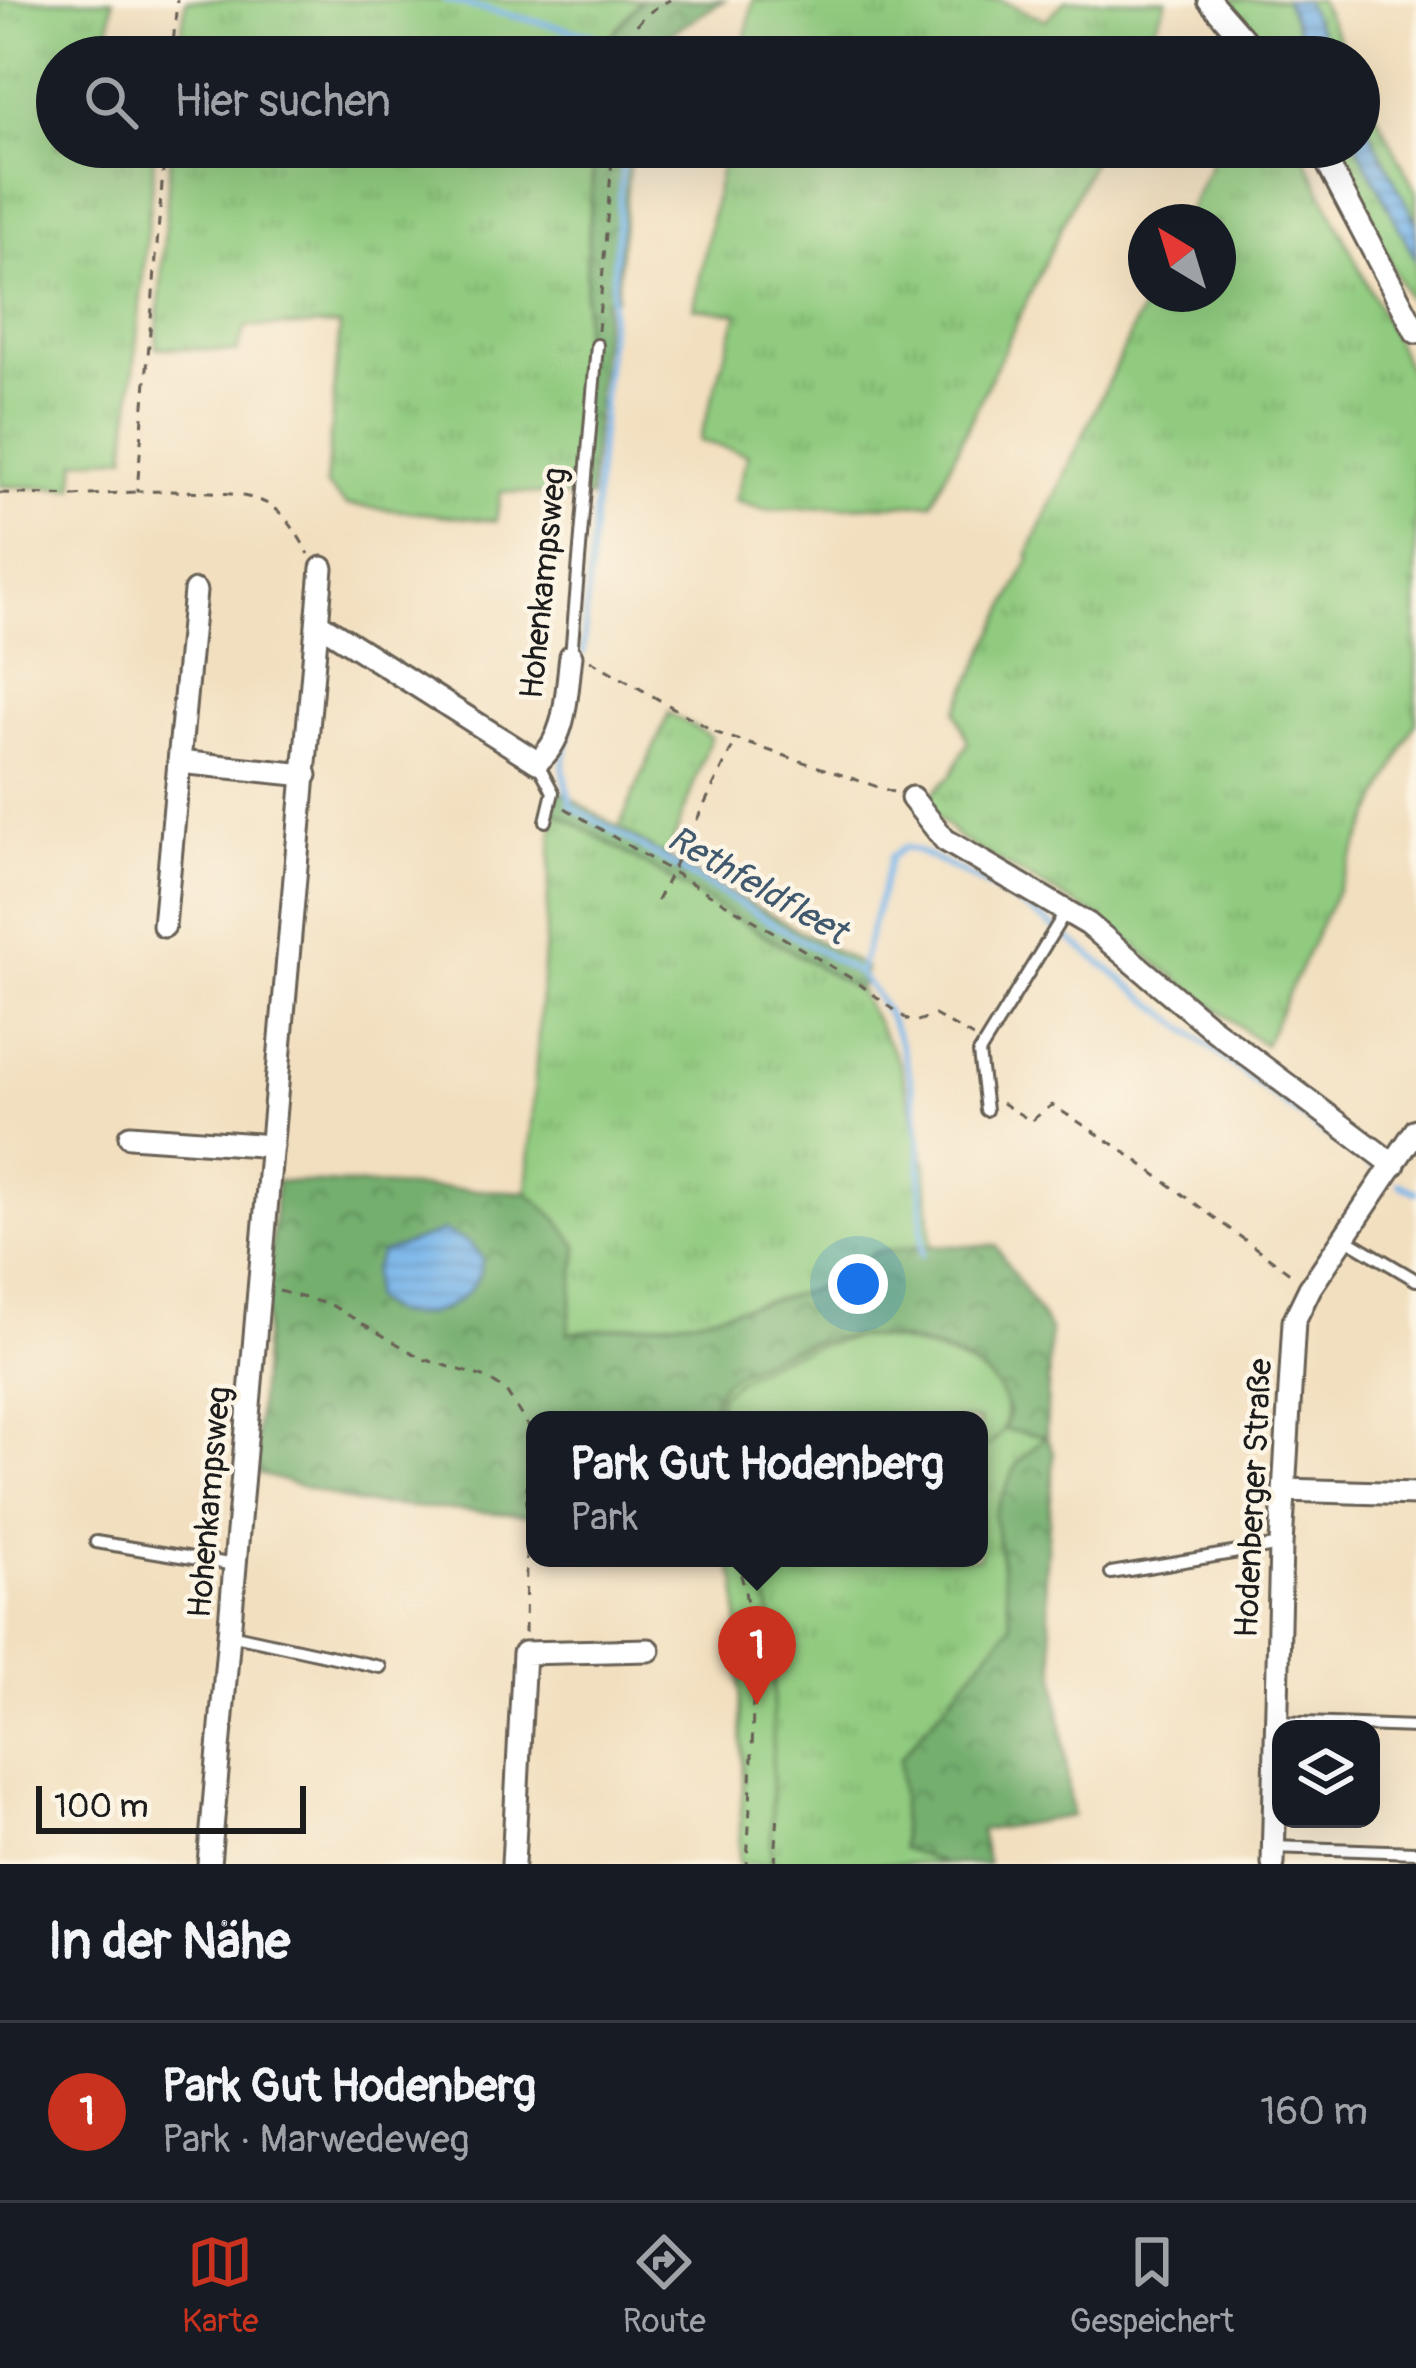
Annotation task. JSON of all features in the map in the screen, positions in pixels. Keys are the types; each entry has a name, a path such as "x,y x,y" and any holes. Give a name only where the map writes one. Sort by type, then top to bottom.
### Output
{"street":[{"path":"1209,0 1241,36"},
{"path":"1330,168 1416,332"},
{"name":"Hohenkampsweg","path":"209,1864 322,568"},
{"path":"164,926 195,591"},
{"name":"Hohenkampsweg","path":"320,625 537,762 560,732 571,656"},
{"path":"179,762 306,775"},
{"path":"912,799 945,840 1088,924 1286,1086 1394,1165"},
{"name":"Hodenberger Straße","path":"1276,1720 1294,1321 1310,1288 1416,1130"},
{"path":"130,1136 272,1146"},
{"path":"1284,1490 1416,1494"},
{"path":"513,1864 524,1653 649,1650"}],"lane":[{"name":"Hohenkampsweg","path":"571,656 597,345"},
{"path":"537,762 553,792 546,820"},
{"path":"986,1111 979,1053 1066,911"},
{"path":"1345,1238 1416,1280"},
{"path":"96,1542 236,1565"},
{"path":"1111,1573 1281,1545"},
{"path":"230,1634 380,1667"},
{"path":"1380,1726 1416,1727"},
{"path":"1273,1856 1416,1852"}],"path":[{"path":"174,36 177,0"},
{"path":"627,36 639,20 670,0"},
{"path":"137,491 163,168"},
{"path":"597,345 611,168"},
{"path":"0,493 206,493 269,504 283,515 322,568"},
{"path":"571,656 611,669 717,733 912,799"},
{"path":"657,901 736,739"},
{"path":"553,792 567,810 854,980 912,1023 935,1015 985,1045"},
{"path":"984,1092 1031,1120 1052,1105 1118,1147 1310,1288"},
{"path":"259,1290 287,1292 331,1305 423,1359 487,1378 505,1390 526,1423"},
{"path":"524,1653 526,1542"},
{"path":"739,1567 752,1658 746,1864"},
{"path":"775,1864 778,1811"}],"green space":[{"path":"0,0 113,0 109,36 36,36 36,168 153,168 126,456 77,461 74,488 0,486"},
{"path":"186,0 641,0 611,36 181,36"},
{"path":"641,0 724,0 667,36 611,36"},
{"path":"753,0 1000,0 1045,20 1066,0 1167,0 1151,36 746,36"},
{"path":"1223,0 1285,0 1301,36 1253,36"},
{"path":"1304,0 1319,0 1337,36 1322,36"},
{"path":"1380,121 1416,192 1416,223 1380,152"},
{"path":"169,168 593,168 573,497 501,491 496,521 346,505 326,485 340,325 246,327 237,352 156,347"},
{"path":"593,168 629,168 616,298 606,298 590,498 573,497"},
{"path":"721,168 1089,168 932,503 765,510 735,501 748,454 699,441 738,313 694,308"},
{"path":"1208,168 1310,168 1416,384 1416,722 1264,1045 1091,913 960,839 923,803 951,775 968,742 956,711 1030,559 1028,554 1141,312 1236,312 1236,204 1191,204"},
{"path":"1340,168 1369,168 1416,261 1416,313"},
{"path":"669,713 711,737 667,858 619,828"},
{"path":"556,789 667,858 866,968 859,991 554,811"},
{"path":"554,811 859,991 900,1064 927,1168 931,1246 876,1252 809,1291 698,1318 567,1333 578,1246 527,1192"},
{"path":"277,1181 527,1192 578,1246 568,1333 698,1318 809,1291 876,1252 996,1246 1050,1330 1046,1435 1054,1454 1045,1577 1072,1816 980,1831 988,1864 944,1864 902,1848 900,1758 1011,1625 994,1515 1017,1464 1045,1436 1004,1430 1009,1411 998,1389 984,1373 943,1351 897,1339 829,1339 784,1351 737,1373 721,1386 714,1411 526,1411 526,1515 357,1503 253,1472"},
{"path":"859,1333 906,1340 958,1356 997,1385 1006,1405 1005,1430 1046,1435 1017,1464 994,1515 1012,1625 902,1848 944,1864 771,1864 774,1627 759,1578 763,1567 988,1567 988,1411 714,1411 717,1391 727,1378 761,1358"},
{"path":"859,1337 949,1356 990,1379 1002,1396 1006,1415 1001,1433 988,1445 988,1411 718,1411 720,1395 736,1382 803,1350"},
{"path":"731,1567 764,1567 760,1577 774,1627 771,1864 738,1864 743,1783 737,1583"}],"water":[{"path":"1285,0 1304,0 1322,36 1301,36"},
{"path":"1380,152 1416,223 1416,261 1369,168 1380,168"},
{"path":"443,1231 469,1243 482,1258 480,1272 465,1295 439,1310 410,1316 393,1313 372,1299 373,1271 381,1253"}],"waterway":[{"name":"Rethfeldfleet","path":"445,0 593,35"},
{"name":"Rethfeldfleet","path":"583,653 622,168"},
{"name":"Rethfeldfleet","path":"570,727 563,766 571,806 859,974 881,1003 909,1070 916,1107 922,1255"},
{"name":"Rethfeldfleet","path":"859,974 891,857 904,847 915,850 1036,915 1294,1112 1378,1170"},
{"name":"Rethfeldfleet","path":"1399,1184 1416,1192"}],"place":[{"name":"Park Gut Hodenberg","path":"757,1705"}]}
